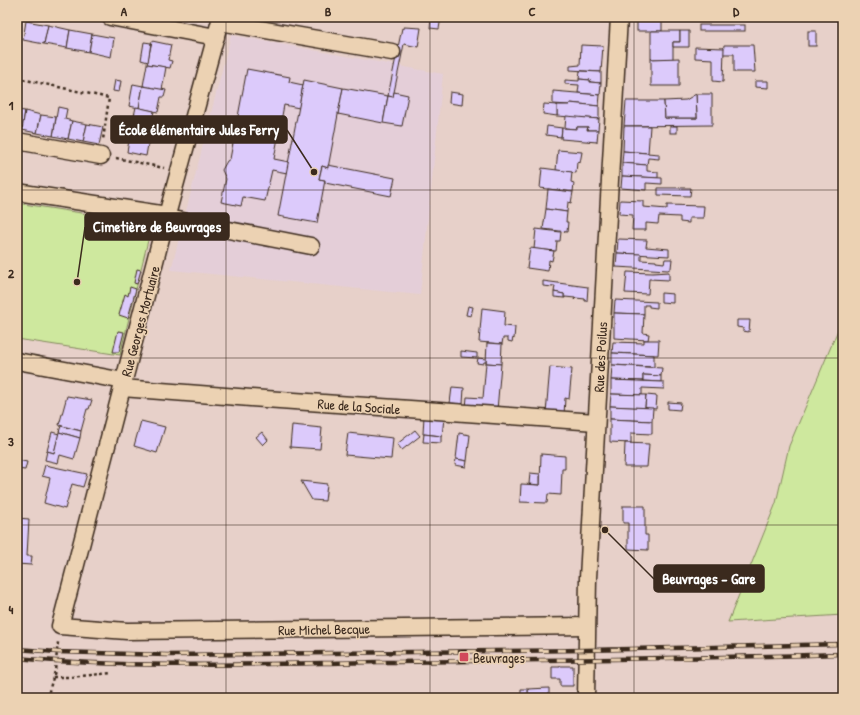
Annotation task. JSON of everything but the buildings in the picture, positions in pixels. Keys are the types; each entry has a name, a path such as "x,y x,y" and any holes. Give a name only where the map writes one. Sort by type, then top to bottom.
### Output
{"street":[{"path":"110,17 219,25 392,52"},
{"name":"Rue des Poilus","path":"586,698 588,578 619,17"},
{"name":"Rue Georges Mortuaire","path":"60,626 219,25"},
{"path":"17,141 101,156"},
{"path":"17,192 167,217 311,246"},
{"name":"Rue de la Sociale","path":"17,361 123,384 251,398 596,422"},
{"name":"Rue Michel Becque","path":"60,626 127,631 587,626"}],"path":[{"path":"17,78 110,98 101,156 180,171"},
{"path":"47,698 55,671 60,626"},
{"path":"53,677 112,673"}],"shaded area":[{"path":"231,35 443,74 420,295 171,270"}],"green space":[{"path":"17,203 152,224 120,355 17,339"},
{"path":"843,318 843,615 728,622 776,503 789,446"}],"railway":[{"path":"17,649 57,652 167,655 587,650 843,644"},
{"path":"17,658 107,664 243,665 843,654"}],"place":[{"name":"École élémentaire Jules Ferry","path":"314,172"},
{"name":"Cimetière de Beuvrages","path":"77,282"},
{"name":"Beuvrages – Gare","path":"605,530"},
{"name":"Beuvrages","path":"464,657"}]}
